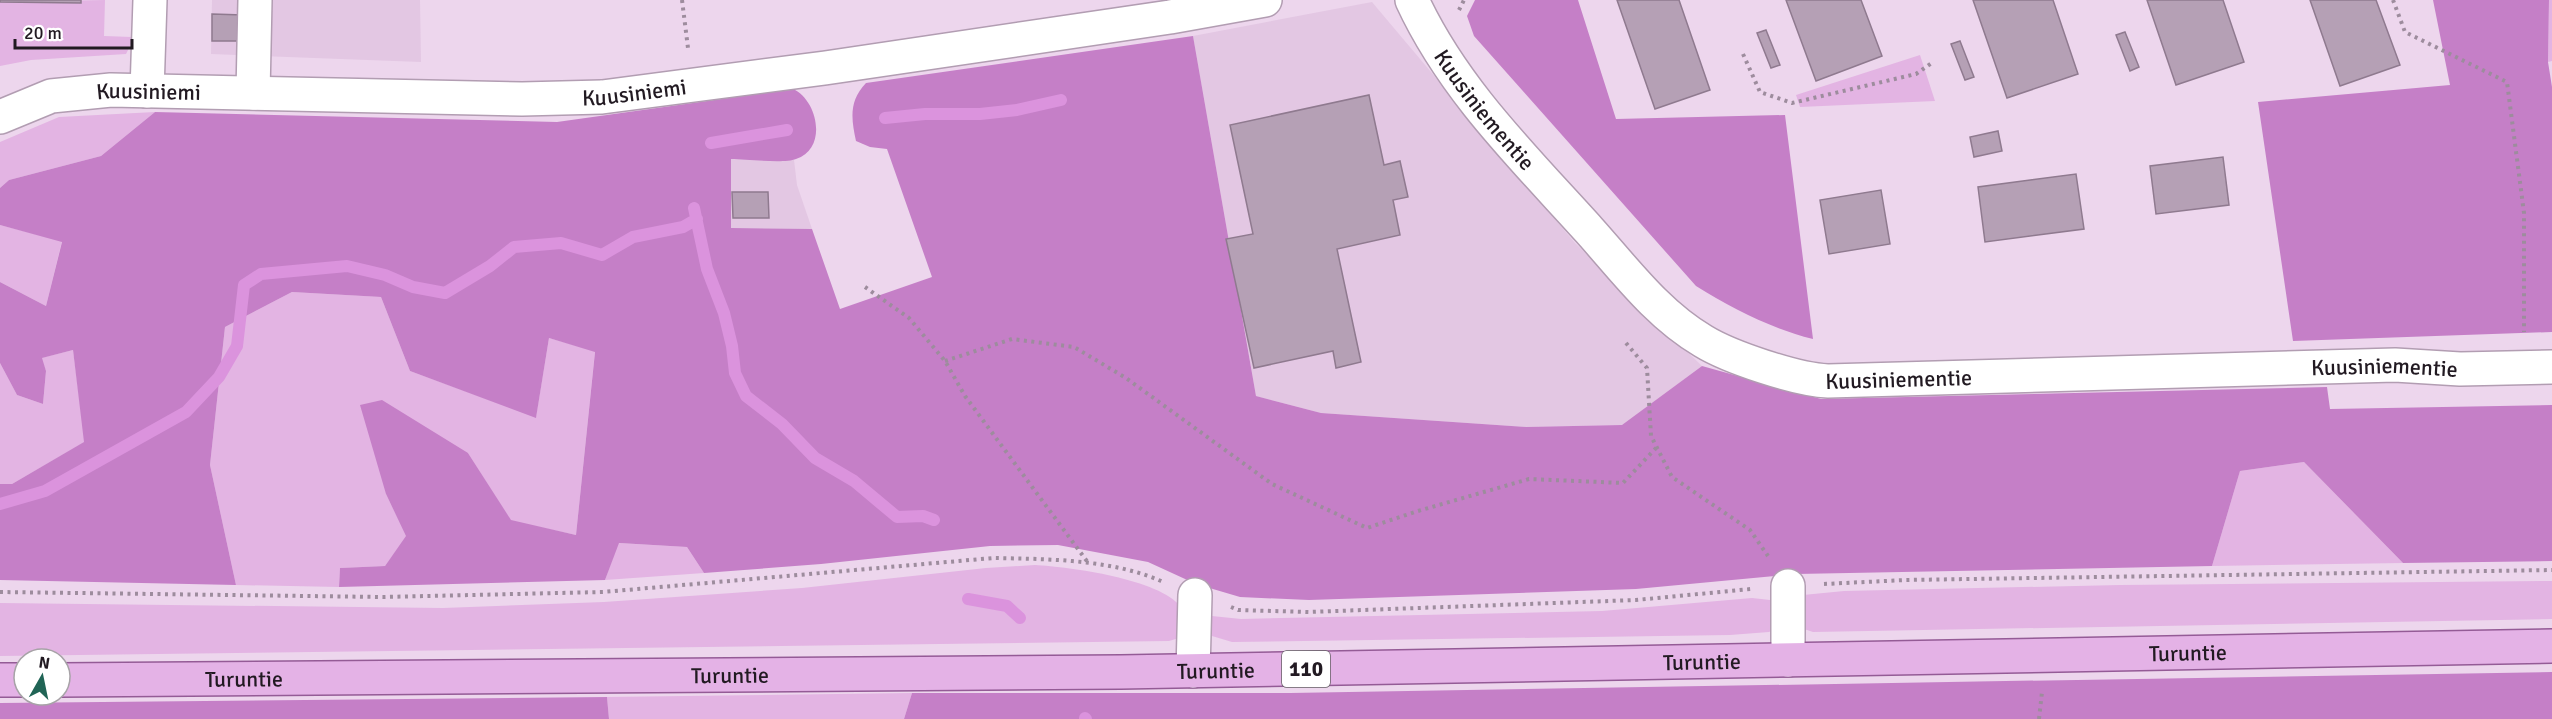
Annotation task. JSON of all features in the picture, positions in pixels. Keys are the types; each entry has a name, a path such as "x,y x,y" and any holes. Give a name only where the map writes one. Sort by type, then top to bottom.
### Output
{"main road":[{"name":"Turuntie","path":"72,680 1193,671 2552,646"}],"street":[{"path":"147,91 150,0"},
{"path":"253,93 255,0"},
{"name":"Kuusiniemi","path":"0,117 51,96 111,90 522,99 602,97 836,66 1170,17 1265,0"},
{"name":"Kuusiniementie","path":"1412,0 1424,27 1451,69 1486,116 1655,304 1703,341 1767,368 1828,381 2395,365 2460,369 2552,367"},
{"path":"1788,586 1788,660"},
{"path":"1193,671 1195,596"}],"path":[{"path":"682,0 689,58"},
{"path":"1457,20 1464,0"},
{"path":"2393,0 2405,32 2506,82 2524,213 2524,342"},
{"path":"1743,54 1760,92 1792,102 1916,74 1933,62"},
{"path":"865,287 909,318 945,361 965,396 1089,564"},
{"path":"945,361 1012,339 1074,346 1126,378 1272,484 1366,528 1529,479 1623,483 1657,447"},
{"path":"1626,343 1647,368 1652,436 1672,477 1750,530 1788,586"},
{"path":"0,592 383,597 603,592 993,558 1055,560 1144,573 1195,596 1238,610 1309,612 1636,600 1788,586 1905,580 2552,570"}],"shaded area":[{"path":"105,0 104,36 132,37 126,54 31,60 0,66 0,2"},
{"path":"212,0 420,0 421,62 211,54"},
{"path":"1475,0 1578,0 1616,119 1785,115 1813,339 1752,317 1696,286 1474,36 1467,16"},
{"path":"2433,0 2549,0 2548,62 2552,87 2552,332 2293,341 2258,102 2450,85"},
{"path":"2549,0 2552,0 2552,61 2548,62"},
{"path":"1372,2 1575,243 1702,366 1623,425 1526,427 1321,413 1256,396 1193,36"},
{"path":"1193,36 1256,396 1321,413 1526,427 1622,425 1702,366 1821,399 2327,387 2330,409 2552,405 2552,561 2403,563 2304,462 2240,471 2212,566 1796,574 1636,589 1309,600 1240,597 1196,584 1148,562 1058,545 990,546 821,564 704,573 687,547 619,543 605,580 339,587 340,568 385,566 406,536 386,494 360,405 382,400 468,453 511,520 576,535 595,352 549,338 536,418 410,371 381,297 292,292 225,327 210,465 236,585 0,580 0,484 12,484 84,442 73,350 42,358 46,371 43,404 17,395 0,363 0,282 46,306 62,242 0,225 0,188 9,180 101,156 155,112 557,122 793,89 809,103 813,113 816,135 813,145 806,154 796,159 774,161 731,159 731,228 812,229 840,309 932,277 887,149 870,147 856,141 853,125 854,103 866,83"},
{"path":"1920,55 1935,101 1800,107 1796,95"},
{"path":"155,112 101,156 9,180 0,188 0,142 59,117"},
{"path":"730,159 794,160 797,185 812,229 731,229"},
{"path":"0,225 62,241 46,306 0,282"},
{"path":"292,292 381,297 410,371 536,417 549,338 595,351 576,535 511,521 468,453 386,494 407,536 385,566 340,568 339,587 236,585 210,465 225,327"},
{"path":"73,350 85,442 12,484 0,484 0,363 17,395 43,404 46,371 41,358"},
{"path":"2304,462 2403,563 2212,566 2240,471"},
{"path":"618,543 687,547 704,573 605,580"},
{"path":"1035,565 1070,568 1135,582 1170,597 1181,607 1179,638 1169,641 72,655 72,647 12,647 12,656 0,656 0,603 443,608 604,602 802,588 986,568"},
{"path":"2552,581 2552,619 1813,632 1804,629 1803,595 1844,591 2120,585"},
{"path":"1752,598 1770,600 1777,606 1775,629 1769,632 1730,635 1232,642 1212,636 1212,616 1241,619 1602,611"},
{"path":"2552,672 2552,719 904,719 912,693 1290,693"},
{"path":"912,693 904,719 609,719 607,697"},
{"path":"607,697 609,719 0,719 0,703 12,703 12,707 72,707 72,702"}],"building":[{"path":"0,0 81,0 81,3 0,2"},
{"path":"1617,0 1679,0 1710,90 1655,109"},
{"path":"1786,0 1861,0 1882,56 1816,81"},
{"path":"1973,0 2053,0 2078,74 2007,98"},
{"path":"2147,0 2223,0 2244,62 2176,85"},
{"path":"2310,0 2376,0 2400,65 2340,86"},
{"path":"212,14 243,15 242,41 212,41"},
{"path":"1766,30 1780,65 1771,68 1757,33"},
{"path":"2125,32 2139,67 2130,71 2116,35"},
{"path":"1960,41 1974,77 1965,80 1951,44"},
{"path":"1369,95 1384,165 1400,161 1408,197 1393,200 1400,235 1337,249 1361,362 1336,368 1333,351 1254,368 1226,239 1253,234 1230,125"},
{"path":"1998,131 2002,151 1974,157 1970,137"},
{"path":"2223,157 2229,205 2156,214 2150,166"},
{"path":"2076,174 2084,229 1985,242 1978,187"},
{"path":"1881,190 1890,244 1829,254 1820,200"},
{"path":"732,192 768,192 769,218 733,218"}],"waterway":[{"path":"885,118 925,114 980,114 1017,110 1061,100"},
{"path":"711,143 787,130"},
{"path":"694,208 707,269 724,313 732,346 735,373 746,396 782,424 815,458 854,481 897,517 923,516 934,520"},
{"path":"0,504 45,491 186,412 219,377 237,346 244,285 261,274 347,266 385,275 413,287 445,293 490,266 514,247 561,243 602,255 633,237 683,227 697,219"},
{"path":"968,599 1007,606 1020,618"}]}
